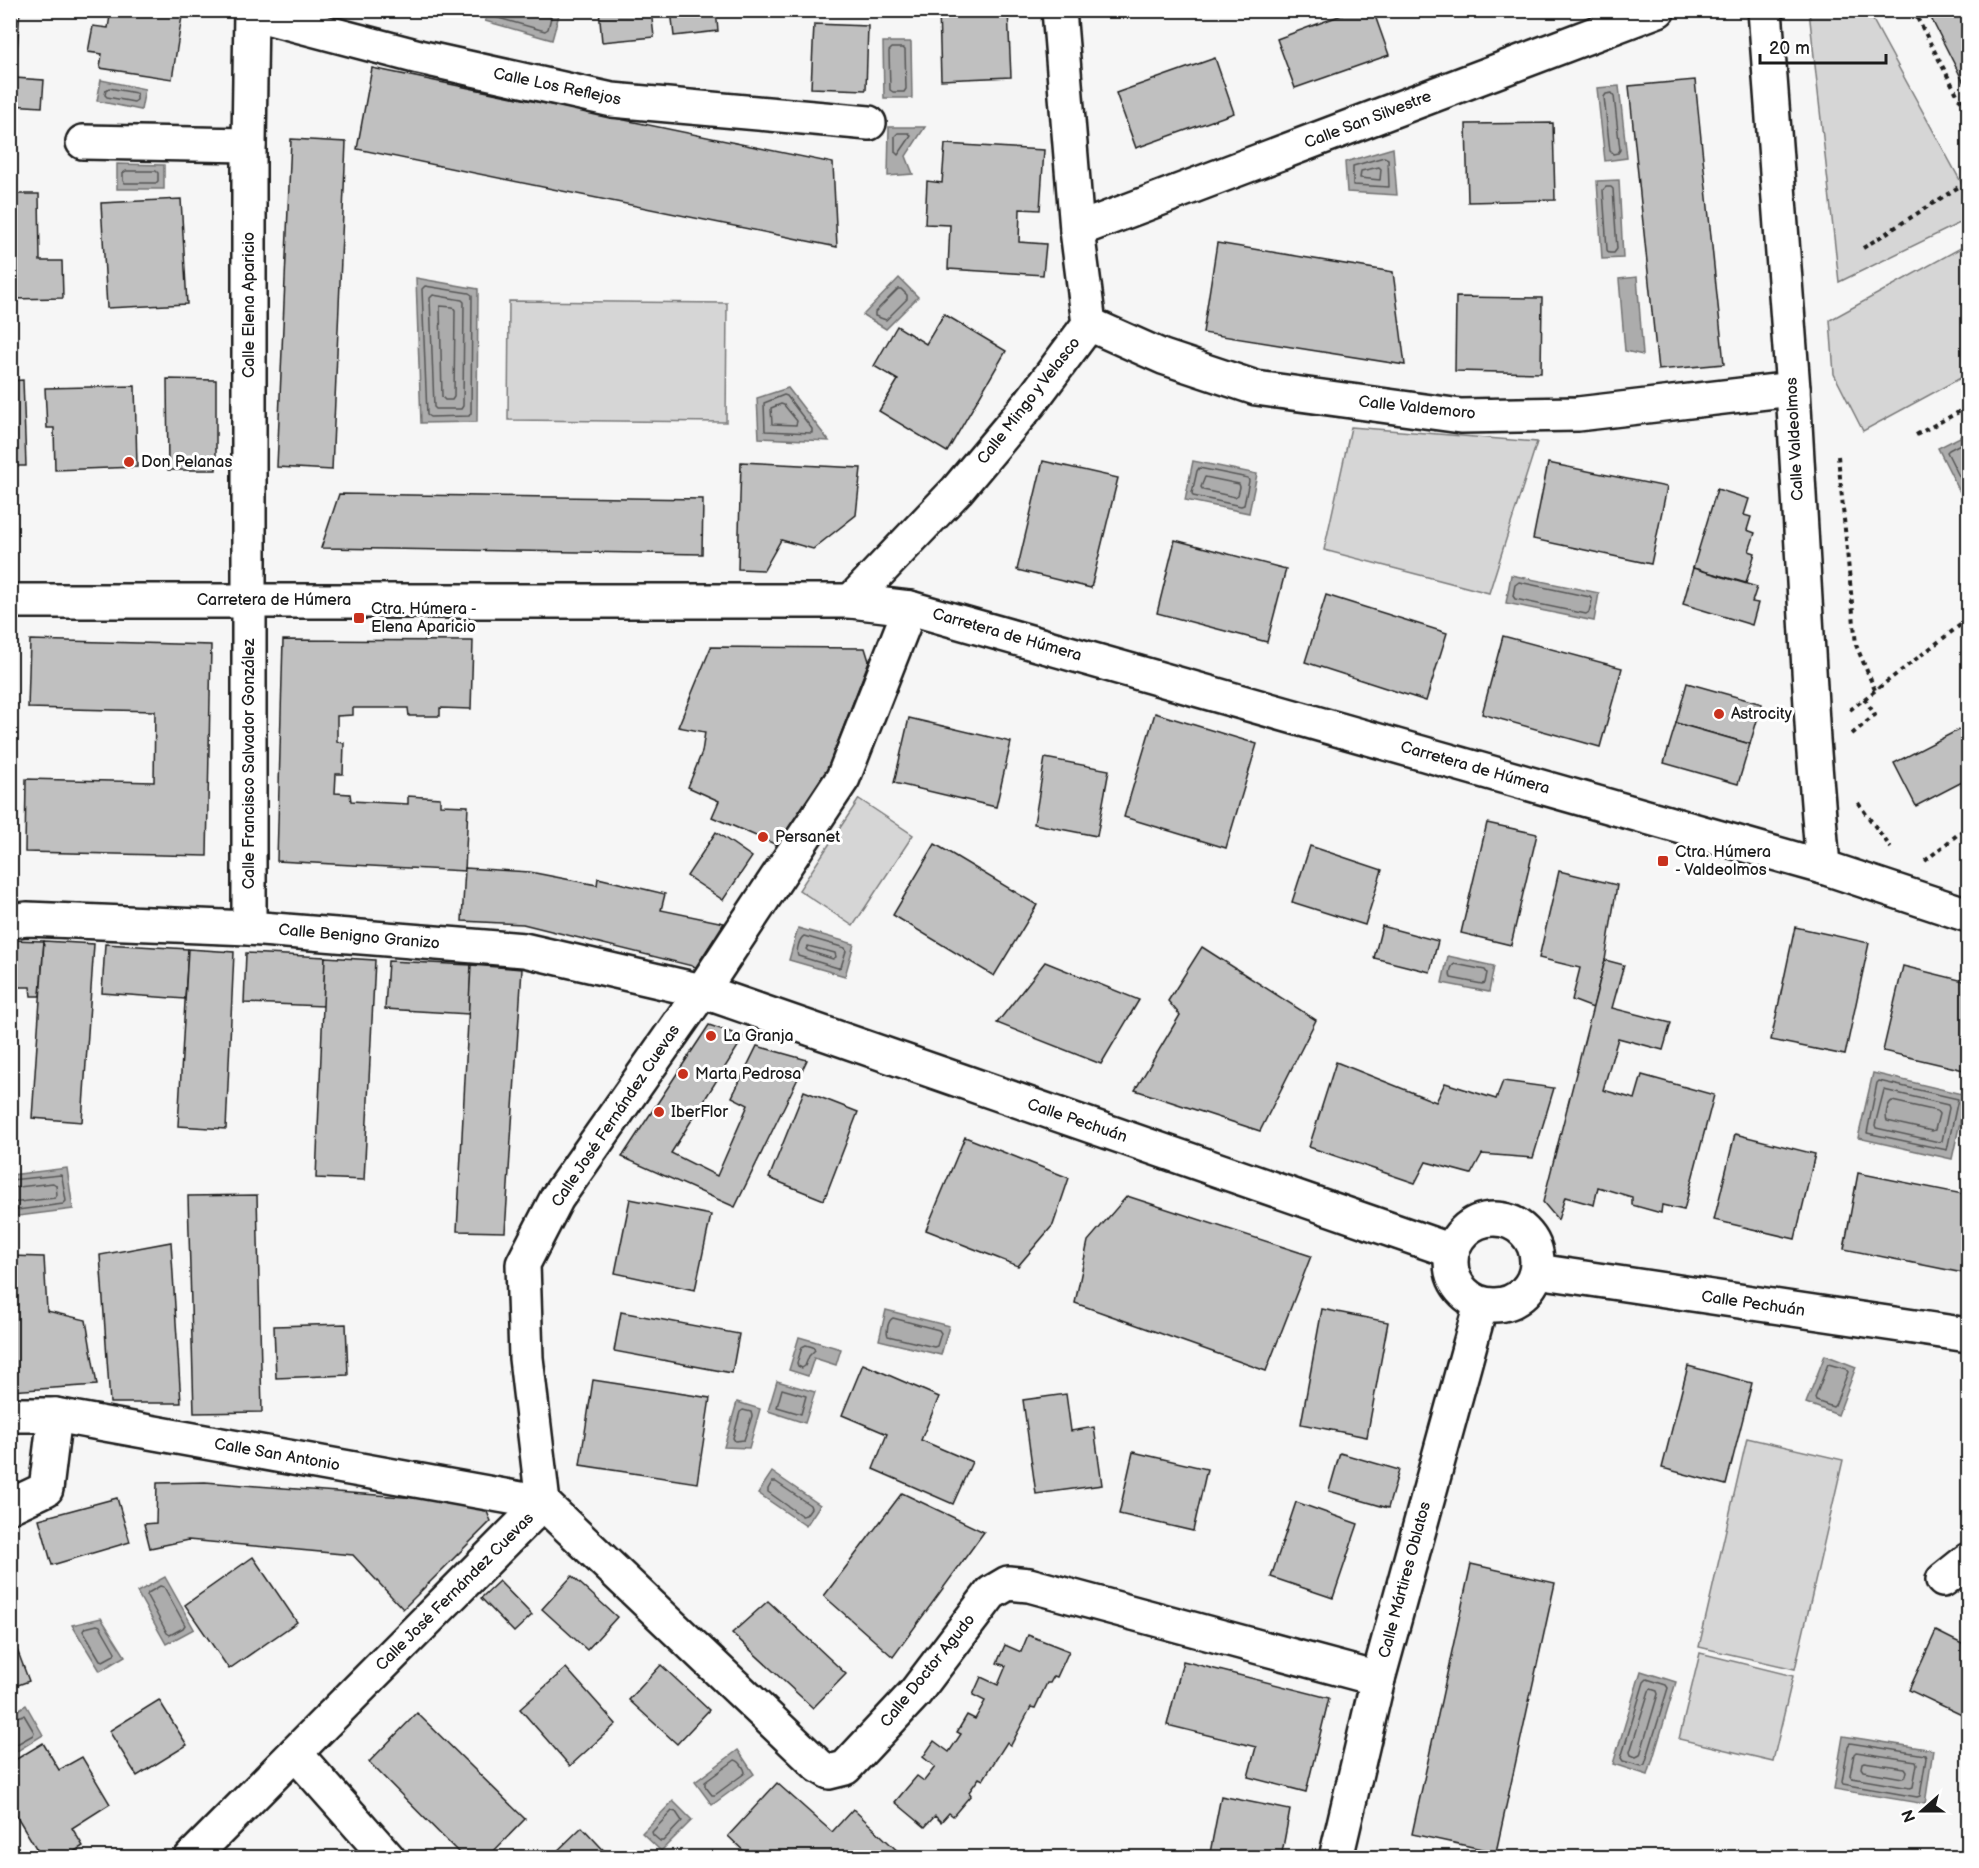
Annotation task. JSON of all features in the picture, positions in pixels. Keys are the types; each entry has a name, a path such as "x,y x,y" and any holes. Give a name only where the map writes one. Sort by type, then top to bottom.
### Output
{"street":[{"name":"Calle Mingo y Velasco","path":"851,601 957,490 1030,403 1089,324 1077,230 1059,10"},
{"name":"Calle San Silvestre","path":"1077,230 1658,10"},
{"name":"Calle Valdeolmos","path":"1765,10 1823,867"},
{"name":"Calle Los Reflejos","path":"251,12 419,57 612,100 869,123"},
{"name":"Calle Elena Aparicio","path":"249,600 251,12"},
{"path":"83,142 249,145"},
{"name":"Calle Valdemoro","path":"1089,324 1162,357 1256,388 1461,416 1578,414 1792,389"},
{"name":"Calle Francisco Salvador González","path":"249,600 249,928"},
{"name":"Carretera de Húmera","path":"10,601 851,601 910,608 1823,867 1968,915"},
{"name":"Calle José Fernández Cuevas","path":"191,1857 543,1503 526,1358 523,1264 557,1198 702,991 843,778 910,608"},
{"name":"Calle Benigno Granizo","path":"10,921 27,919 249,928 524,950 702,991"},
{"name":"Calle Pechuán","path":"702,991 1452,1251"},
{"path":"1495,1219 1513,1223 1528,1235 1536,1253 1537,1272 1531,1285 1521,1296 1509,1303 1495,1306 1481,1304 1467,1296 1456,1283 1451,1268 1452,1251 1461,1234 1476,1223 1495,1219"},
{"name":"Calle Pechuán","path":"1537,1272 1968,1335"},
{"name":"Calle Mártires Oblatos","path":"1336,1857 1378,1679 1481,1304"},
{"name":"Calle San Antonio","path":"10,1414 55,1415 543,1503"},
{"path":"10,1506 46,1490 55,1415"},
{"name":"Calle Doctor Agudo","path":"543,1503 819,1766 829,1772 845,1768 915,1693 991,1593 1008,1583 1029,1585 1378,1679"},
{"path":"1943,1580 1968,1560"},
{"path":"295,1753 388,1857"}],"path":[{"path":"1913,10 1968,115"},
{"path":"1863,248 1968,181"},
{"path":"1916,435 1968,407"},
{"path":"1838,445 1856,645 1875,690"},
{"path":"1850,710 1968,619"},
{"path":"1813,740 1825,755 1875,715 1864,698"},
{"path":"1857,801 1909,873 1925,902"},
{"path":"1937,851 1968,826"}],"shaded area":[{"path":"1809,11 1868,11 1968,195 1968,219 1839,282"},
{"path":"1968,244 1968,374 1863,431 1834,374 1830,320"},
{"path":"509,301 727,303 726,422 508,420"},
{"path":"1351,427 1537,442 1489,593 1324,550"},
{"path":"859,799 913,835 853,926 799,890"},
{"path":"1747,1438 1843,1460 1795,1669 1699,1647"},
{"path":"1700,1653 1793,1676 1773,1761 1679,1739"}],"water":[{"path":"488,10 560,11 552,40 485,21"},
{"path":"883,42 911,42 912,98 884,98"},
{"path":"101,80 145,89 141,110 97,101"},
{"path":"1619,86 1627,158 1605,161 1597,88"},
{"path":"889,127 925,127 906,156 913,174 888,176"},
{"path":"1393,148 1397,195 1347,192 1345,162"},
{"path":"117,164 164,165 164,189 117,189"},
{"path":"1619,180 1623,258 1602,259 1597,181"},
{"path":"1637,277 1643,355 1625,351 1619,279"},
{"path":"416,278 478,289 477,422 421,423"},
{"path":"899,278 918,297 886,329 863,315"},
{"path":"788,388 829,441 759,438 757,398"},
{"path":"1968,433 1968,508 1938,448"},
{"path":"1193,461 1257,474 1249,513 1185,500"},
{"path":"1511,575 1599,593 1594,621 1506,603"},
{"path":"798,928 854,944 845,976 789,960"},
{"path":"1448,956 1494,966 1489,992 1442,983"},
{"path":"1873,1073 1966,1095 1952,1159 1858,1138"},
{"path":"67,1168 73,1209 11,1217 11,1175"},
{"path":"886,1310 949,1326 941,1355 879,1340"},
{"path":"799,1337 841,1349 836,1365 814,1358 808,1376 789,1370"},
{"path":"1825,1355 1856,1367 1838,1415 1806,1403"},
{"path":"777,1381 815,1392 805,1423 768,1411"},
{"path":"737,1402 760,1409 749,1448 724,1447"},
{"path":"772,1472 820,1505 806,1526 758,1493"},
{"path":"165,1577 194,1629 166,1644 137,1592"},
{"path":"101,1618 125,1656 100,1671 72,1625"},
{"path":"1641,1671 1676,1682 1648,1775 1613,1764"},
{"path":"26,1705 43,1735 11,1755 11,1714"},
{"path":"1843,1736 1933,1750 1925,1804 1834,1789"},
{"path":"738,1750 754,1774 712,1805 695,1782"},
{"path":"673,1801 692,1820 661,1851 642,1833"}],"building":[{"path":"10,10 20,10 15,78 44,80 42,107 10,105"},
{"path":"111,10 183,10 172,79 100,68 102,54 88,52 93,26 108,28"},
{"path":"599,10 651,10 654,37 602,42"},
{"path":"671,10 716,10 718,31 674,36"},
{"path":"939,10 1008,10 1011,77 941,80"},
{"path":"1355,10 1373,10 1389,55 1295,88 1277,39"},
{"path":"1927,10 1968,10 1968,91"},
{"path":"814,24 868,26 866,90 811,88"},
{"path":"1215,58 1234,113 1136,148 1116,93"},
{"path":"372,68 833,163 837,247 357,149"},
{"path":"1695,80 1724,364 1658,370 1629,86"},
{"path":"1553,123 1555,200 1468,202 1466,124"},
{"path":"291,139 346,142 332,470 277,467"},
{"path":"945,144 1044,150 1040,210 1020,209 1019,242 1046,244 1043,275 948,269 950,225 925,224 927,181 942,183"},
{"path":"10,194 39,194 40,261 62,261 63,298 10,299"},
{"path":"181,199 187,304 107,308 101,203"},
{"path":"1217,243 1393,272 1405,365 1203,333"},
{"path":"1456,297 1542,298 1541,373 1455,371"},
{"path":"944,314 1006,351 947,452 879,411 898,380 874,366 897,326 926,344"},
{"path":"167,379 216,380 216,470 168,470"},
{"path":"23,380 26,466 10,466 10,381"},
{"path":"135,386 137,467 55,470 54,428 47,428 45,388"},
{"path":"1043,461 1118,478 1091,588 1017,570"},
{"path":"741,462 861,468 856,515 813,549 781,540 764,570 738,569"},
{"path":"1548,463 1667,487 1651,564 1533,539"},
{"path":"1717,489 1749,499 1744,515 1751,517 1747,530 1755,533 1749,551 1755,553 1746,583 1693,568"},
{"path":"339,494 703,499 702,554 321,548"},
{"path":"1175,540 1286,569 1267,642 1157,613"},
{"path":"1693,568 1757,587 1752,602 1758,603 1752,625 1683,604"},
{"path":"1326,595 1447,633 1426,701 1305,662"},
{"path":"1503,636 1622,668 1600,747 1482,714"},
{"path":"30,640 211,645 207,856 25,852 26,779 154,782 155,711 28,708"},
{"path":"283,640 473,641 471,709 440,708 440,716 409,716 408,708 353,708 353,715 337,716 337,742 344,743 343,774 336,774 335,793 350,794 351,801 408,804 408,796 440,798 440,805 468,806 465,871 277,861"},
{"path":"711,647 865,648 869,661 827,770 777,845 712,817 719,801 688,787 702,752 705,732 678,727"},
{"name":"Astrocity","path":"1687,683 1762,704 1750,744 1676,723"},
{"path":"1155,713 1257,744 1226,848 1124,817"},
{"path":"909,718 1011,742 996,807 894,783"},
{"path":"1676,723 1750,744 1738,784 1664,763"},
{"path":"1968,725 1968,779 1916,806 1894,763"},
{"path":"1045,758 1109,770 1097,836 1034,824"},
{"path":"1487,823 1537,834 1511,945 1461,933"},
{"path":"716,832 752,857 723,900 687,876"},
{"path":"935,844 1037,905 994,976 893,915"},
{"path":"1310,846 1382,870 1365,925 1292,902"},
{"path":"465,868 530,872 597,885 598,878 665,894 661,910 724,923 696,967 523,924 462,921"},
{"path":"1559,871 1617,885 1605,960 1593,1008 1572,1000 1580,968 1539,958"},
{"path":"1382,926 1438,941 1430,972 1374,958"},
{"path":"1795,927 1869,943 1845,1055 1771,1040"},
{"path":"10,940 44,941 40,996 31,996 30,987 12,987"},
{"path":"44,941 94,944 82,1122 32,1118"},
{"path":"105,944 188,949 185,999 102,993"},
{"path":"10,945 12,987 10,994"},
{"path":"1202,947 1316,1020 1260,1131 1135,1090 1180,1015 1168,1001"},
{"path":"188,949 234,952 226,1129 178,1126"},
{"path":"246,953 325,957 324,1006 244,1003"},
{"path":"325,957 375,960 364,1180 316,1178"},
{"path":"1605,960 1624,965 1612,1008 1671,1023 1663,1050 1618,1038 1603,1090 1635,1099 1642,1075 1714,1095 1684,1210 1662,1205 1661,1213 1632,1205 1632,1197 1598,1187 1594,1205 1565,1197 1558,1220 1543,1202"},
{"path":"388,961 471,965 469,1014 385,1009"},
{"path":"1045,962 1139,1000 1101,1064 997,1023"},
{"path":"471,965 522,969 505,1232 457,1231"},
{"path":"1903,966 1968,982 1968,1071 1883,1051"},
{"path":"709,1025 744,1037 671,1153 717,1176 748,1105 732,1097 757,1046 807,1060 735,1207 622,1157"},
{"path":"1336,1062 1436,1102 1445,1083 1496,1099 1503,1081 1554,1088 1533,1158 1482,1154 1471,1174 1426,1162 1415,1183 1309,1147"},
{"path":"804,1091 858,1112 824,1200 769,1178"},
{"path":"1735,1134 1815,1154 1795,1239 1714,1220"},
{"path":"965,1137 1069,1178 1053,1225 1018,1266 926,1230"},
{"path":"1858,1173 1968,1195 1968,1274 1844,1249"},
{"path":"257,1195 262,1412 194,1413 188,1196"},
{"path":"1127,1196 1311,1256 1266,1371 1075,1303 1088,1241"},
{"path":"630,1199 711,1215 695,1290 615,1273"},
{"path":"171,1242 181,1403 110,1403 100,1255"},
{"path":"10,1256 44,1257 47,1311 86,1320 97,1385 10,1391"},
{"path":"1322,1309 1388,1322 1367,1437 1301,1424"},
{"path":"621,1312 739,1334 732,1373 614,1351"},
{"path":"346,1324 348,1375 276,1378 274,1326"},
{"path":"863,1364 939,1397 921,1440 972,1462 953,1504 873,1469 887,1434 842,1415"},
{"path":"1688,1366 1752,1383 1726,1485 1662,1468"},
{"path":"593,1380 710,1398 697,1483 580,1465"},
{"path":"1066,1394 1071,1431 1094,1427 1102,1485 1036,1494 1023,1400"},
{"path":"1133,1452 1207,1469 1193,1531 1119,1514"},
{"path":"1340,1453 1399,1470 1388,1508 1329,1491"},
{"path":"205,1482 483,1503 491,1521 403,1609 353,1555 188,1540 150,1548 144,1524 156,1523 157,1483"},
{"path":"902,1493 984,1532 893,1657 824,1596"},
{"path":"117,1498 130,1542 52,1565 39,1519"},
{"path":"1296,1502 1358,1524 1333,1598 1271,1577"},
{"path":"253,1557 297,1622 229,1669 185,1605"},
{"path":"1471,1564 1555,1583 1496,1852 1412,1834"},
{"path":"572,1576 617,1617 587,1650 542,1609"},
{"path":"499,1581 532,1615 514,1632 481,1598"},
{"path":"768,1601 846,1674 813,1708 732,1633"},
{"path":"10,1631 29,1681 10,1688"},
{"path":"1936,1631 1968,1647 1968,1718 1909,1690"},
{"path":"1028,1635 1069,1651 1057,1677 1054,1676 1050,1683 1047,1683 1035,1708 1031,1707 1011,1745 1007,1742 983,1780 979,1778 969,1792 971,1795 953,1816 949,1813 941,1822 935,1816 925,1827 895,1802 917,1776 924,1781 935,1767 923,1757 934,1741 949,1752 961,1734 957,1732 967,1715 975,1719 985,1701 973,1695 981,1677 998,1685 1006,1666 997,1663 1005,1645 1021,1652"},
{"path":"1183,1661 1329,1698 1306,1792 1248,1777 1256,1747 1167,1725"},
{"path":"661,1665 709,1710 677,1744 629,1700"},
{"path":"566,1668 616,1724 570,1766 520,1709"},
{"path":"159,1700 187,1745 137,1776 109,1731"},
{"path":"417,1713 525,1819 487,1858 464,1858 369,1762"},
{"path":"43,1743 59,1770 82,1757 110,1804 72,1828 83,1846 64,1858 42,1858 10,1805 10,1763"},
{"path":"777,1783 832,1832 853,1809 905,1858 751,1858 728,1836"},
{"path":"1221,1796 1290,1810 1281,1858 1209,1858"},
{"path":"582,1827 611,1858 550,1858"}],"place":[{"name":"Don Pelanas","path":"129,462"},
{"name":"Ctra. Húmera - Elena Aparicio","path":"359,618"},
{"name":"Astrocity","path":"1719,714"},
{"name":"Persanet","path":"763,837"},
{"name":"Ctra. Húmera - Valdeolmos","path":"1663,861"},
{"name":"La Granja","path":"711,1036"},
{"name":"Marta Pedrosa","path":"683,1074"},
{"name":"IberFlor","path":"659,1112"}]}
